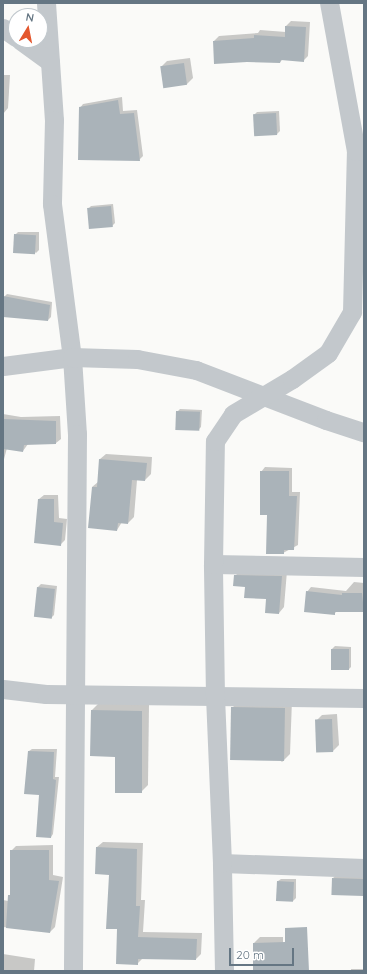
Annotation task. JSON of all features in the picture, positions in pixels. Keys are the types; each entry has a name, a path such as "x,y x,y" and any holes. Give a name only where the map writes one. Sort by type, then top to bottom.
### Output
{"street":[{"path":"46,3 54,120 52,204 72,357 77,434 73,971"},
{"path":"224,971 222,863 215,696 213,564 215,441 232,414 292,379 328,353 352,312 360,151 329,3"},
{"path":"31,48 50,62"},
{"path":"3,366 72,357 137,359 196,370 326,420 364,432"},
{"path":"213,564 364,566"},
{"path":"3,689 75,694 364,698"},
{"path":"222,863 364,868"}],"building":[{"path":"285,26 306,27 304,62 281,60 280,63 247,62 214,64 213,41 254,38 254,35 285,37"},
{"path":"184,63 187,85 163,88 160,66"},
{"path":"118,100 120,114 134,113 140,161 78,160 79,107"},
{"path":"276,113 277,135 254,136 253,114"},
{"path":"111,206 113,227 89,229 87,208"},
{"path":"14,234 36,235 35,254 13,253"},
{"path":"3,296 50,305 48,321 3,317"},
{"path":"176,411 200,412 199,431 175,430"},
{"path":"3,419 56,421 56,444 24,445 23,452 3,449"},
{"path":"99,459 147,463 145,481 132,480 128,524 118,523 117,531 88,528 92,487 97,487"},
{"path":"260,471 289,471 289,496 297,496 294,550 284,550 284,554 266,554 267,515 260,515"},
{"path":"38,499 54,499 54,522 63,523 61,546 34,543"},
{"path":"234,575 282,576 279,614 265,613 266,599 244,598 245,587 233,586"},
{"path":"37,587 55,589 52,619 34,617"},
{"path":"306,591 342,595 342,593 362,593 364,612 335,612 335,615 304,612"},
{"path":"331,649 349,649 349,670 331,670"},
{"path":"231,707 285,708 284,761 230,760"},
{"path":"91,710 142,711 142,793 115,793 115,757 90,756"},
{"path":"332,719 333,752 316,753 315,720"},
{"path":"28,751 54,752 53,779 56,780 51,838 36,837 39,795 24,794"},
{"path":"96,847 137,849 136,906 140,906 138,937 197,939 196,960 138,959 138,965 116,964 117,929 106,929 109,875 95,874"},
{"path":"10,850 49,850 49,880 59,881 50,933 6,928 8,895 10,895"},
{"path":"332,878 364,879 363,896 331,895"},
{"path":"277,881 294,882 293,902 276,901"},
{"path":"307,927 309,971 253,971 253,943 285,942 285,928"}]}
